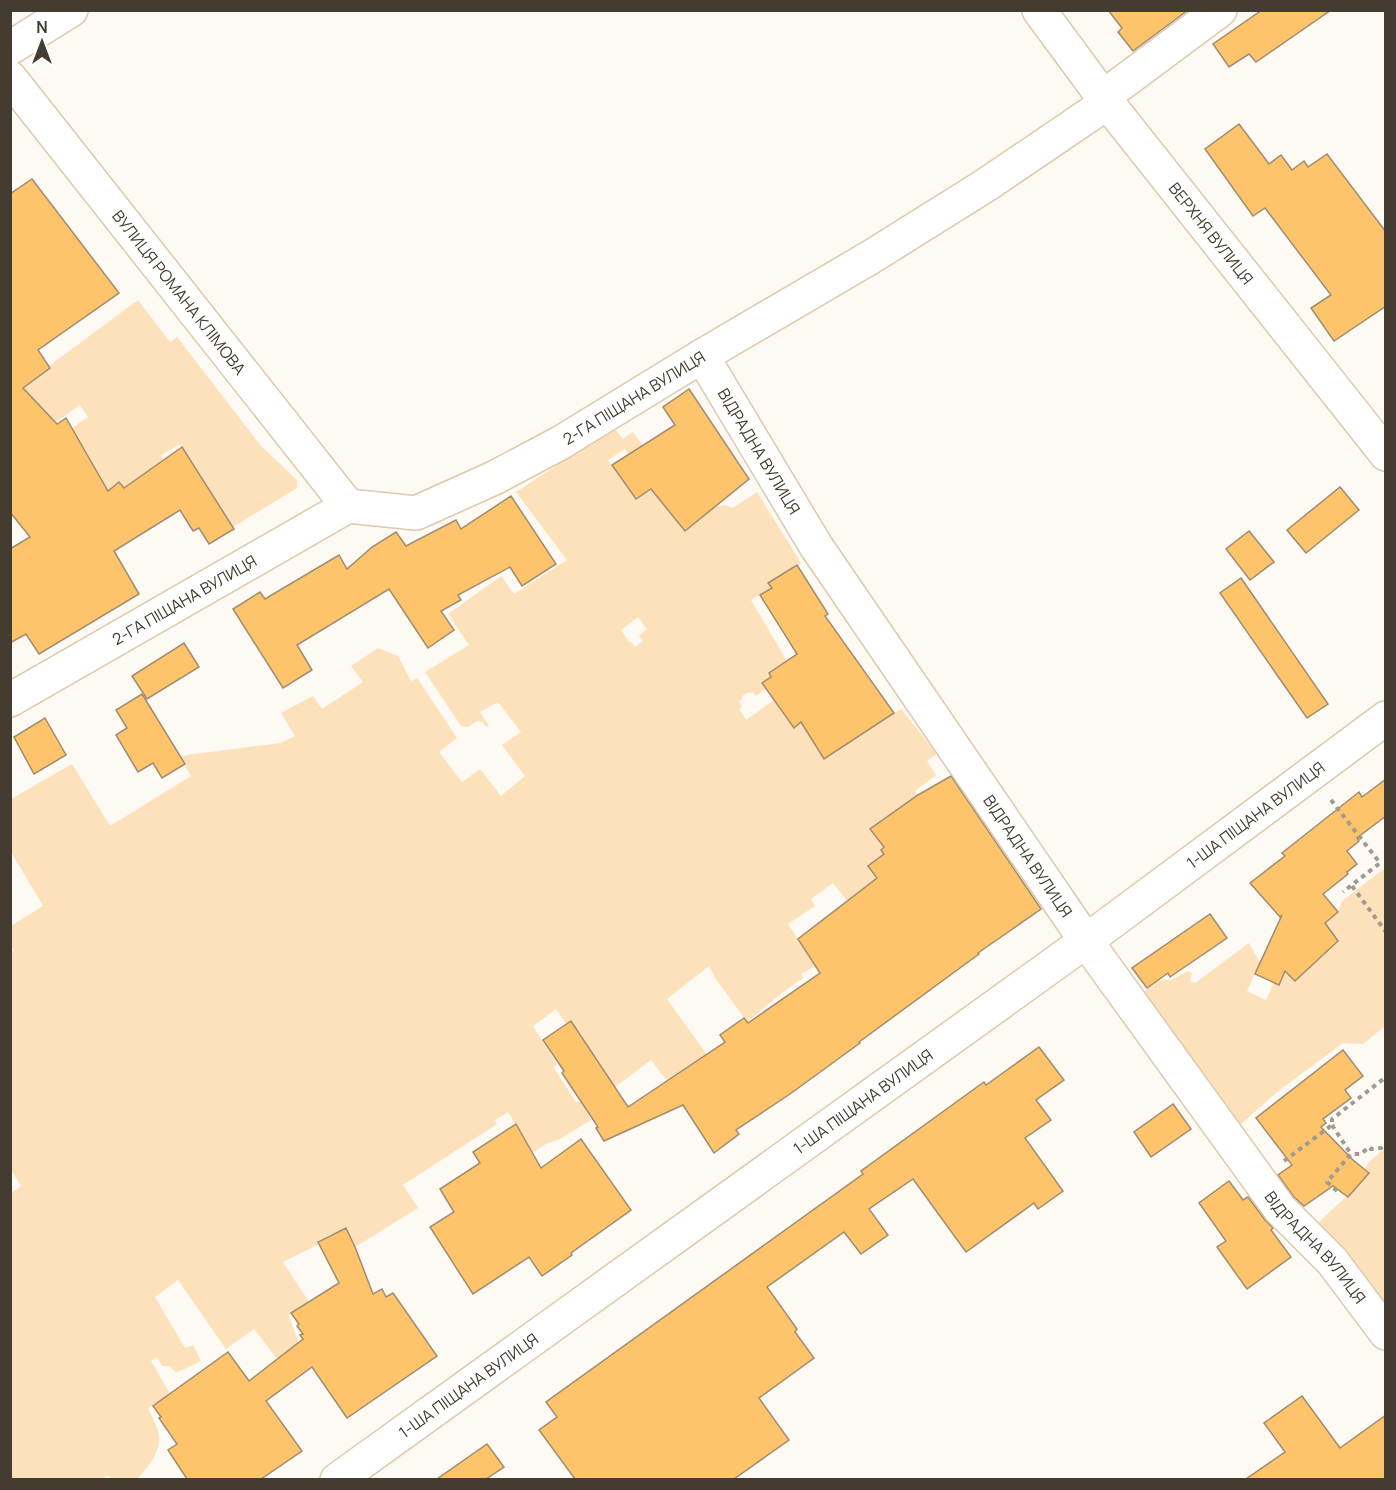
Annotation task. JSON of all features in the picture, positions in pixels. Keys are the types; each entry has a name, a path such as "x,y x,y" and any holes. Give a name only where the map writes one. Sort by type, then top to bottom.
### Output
{"street":[{"path":"10,48 71,10"},
{"name":"ВЕРХНЯ ВУЛИЦЯ","path":"1039,10 1102,96 1386,454"},
{"name":"2-ГА ПІЩАНА ВУЛИЦЯ","path":"10,700 348,506 416,513 494,478 560,443 871,257 986,185 1095,111 1102,96 1220,10"},
{"name":"ВУЛИЦЯ РОМАНА КЛІМОВА","path":"10,78 348,506"},
{"name":"ВІДРАДНА ВУЛИЦЯ","path":"702,356 816,546 1086,941 1280,1209 1332,1261 1386,1334"},
{"name":"1-ША ПІЩАНА ВУЛИЦЯ","path":"338,1479 1086,941 1386,718"}],"path":[{"path":"1340,812 1380,863 1343,892"},
{"path":"1352,886 1386,932"},
{"path":"1352,1154 1332,1125 1332,1119 1386,1077"},
{"path":"1280,1164 1332,1125"},
{"path":"1337,1191 1328,1182 1352,1154 1361,1154 1369,1147 1371,1149 1382,1148 1386,1144"}],"shaded area":[{"path":"138,300 170,342 177,337 261,446 297,480 297,488 233,527 180,444 161,455 164,461 124,488 119,482 109,490 66,432 88,417 80,405 40,433 13,394"},
{"path":"614,428 623,439 633,432 648,453 634,462 625,449 608,460 635,499 651,489 711,507 725,505 733,508 757,492 801,563 769,583 772,588 751,600 787,661 769,673 775,682 756,696 753,692 749,692 742,696 743,698 739,701 742,707 739,709 746,720 774,700 793,727 802,721 824,759 901,709 937,754 927,761 936,775 915,791 918,795 894,840 881,849 884,854 868,865 883,886 848,902 833,883 811,899 815,906 788,924 815,965 814,967 801,974 803,978 747,1022 709,966 667,999 707,1055 667,1081 651,1060 615,1087 571,1021 566,1024 556,1009 533,1026 557,1064 554,1068 576,1102 581,1102 591,1120 532,1153 508,1112 495,1120 497,1124 403,1185 418,1208 355,1247 346,1229 332,1236 331,1234 318,1241 319,1244 283,1262 309,1302 289,1315 300,1348 280,1362 254,1329 226,1349 178,1280 155,1297 185,1348 193,1345 201,1361 176,1373 170,1366 162,1366 157,1357 151,1361 170,1394 148,1408 157,1429 159,1442 156,1454 145,1470 137,1479 112,1479 108,1475 101,1480 11,1479 10,1194 21,1186 10,1168 10,953 14,950 11,946 11,926 43,906 11,852 11,799 72,764 110,826 191,776 180,756 280,743 295,736 281,713 313,696 322,709 363,682 351,666 378,648 398,656 411,681 417,678 457,738 439,752 462,782 480,769 501,796 525,776 502,745 521,732 498,702 480,712 489,726 477,721 468,727 461,726 425,672 469,645 448,614 501,576 514,594 567,560 516,492","holes":["638,617 647,629 639,636 643,641 635,647 621,630"]},
{"path":"1385,868 1385,1026 1363,1044 1343,1043 1277,1092 1239,1126 1143,992 1158,981 1173,979 1188,971 1192,973 1190,981 1195,983 1249,943 1260,963 1247,991 1266,1000 1274,982 1280,984 1283,976 1278,974 1287,947 1338,912 1342,901"},
{"path":"1385,1148 1385,1324 1309,1231 1348,1197 1368,1174 1365,1170 1368,1163"}],"building":[{"path":"1108,10 1188,10 1133,51 1118,32 1122,28"},
{"path":"1262,10 1331,10 1256,62 1249,54 1229,67 1213,44"},
{"path":"1239,124 1269,164 1281,155 1292,170 1304,161 1308,167 1327,154 1386,232 1386,306 1334,341 1311,308 1331,295 1265,208 1253,216 1205,149"},
{"path":"32,179 119,293 38,350 50,368 23,388 57,424 66,418 108,491 119,482 124,488 182,447 234,529 209,544 199,528 193,531 180,510 114,551 139,594 39,654 26,634 10,643 10,549 30,537 10,512 10,194"},
{"path":"689,389 749,479 685,531 651,489 636,499 612,465 675,425 663,407"},
{"path":"1340,487 1359,510 1306,553 1287,530"},
{"path":"511,496 556,564 522,586 510,567 458,595 461,600 441,611 454,630 428,648 389,589 297,645 312,670 283,688 233,609 260,592 265,599 339,555 347,569 372,547 396,532 406,546 456,520 461,529"},
{"path":"1249,531 1274,562 1250,580 1226,549"},
{"path":"797,565 828,614 825,616 894,713 824,759 801,722 794,728 762,683 771,677 769,673 797,654 760,595 772,588 768,583"},
{"path":"1241,578 1328,704 1307,718 1220,593"},
{"path":"184,643 199,667 147,699 132,676"},
{"path":"142,694 185,764 162,778 153,763 138,772 116,735 127,728 116,710"},
{"path":"45,718 66,755 34,774 14,737"},
{"path":"951,776 1041,909 978,953 790,1094 736,1130 739,1134 714,1153 683,1105 604,1141 596,1128 598,1127 543,1040 571,1021 628,1107 725,1042 720,1035 744,1018 748,1023 820,973 798,939 877,878 868,866 884,854 881,850 884,847 870,829 918,795"},
{"path":"1386,779 1386,816 1357,838 1359,841 1347,851 1357,864 1323,894 1338,912 1325,923 1338,941 1295,981 1285,971 1279,985 1255,974 1282,915 1280,917 1250,883 1285,856 1282,853 1359,792 1362,797"},
{"path":"1210,914 1227,938 1170,977 1168,973 1147,988 1132,968"},
{"path":"1039,1047 1064,1080 1036,1100 1051,1120 1025,1138 1063,1191 1038,1209 1034,1203 966,1252 913,1179 869,1209 888,1235 861,1254 844,1232 767,1287 797,1329 795,1332 814,1358 759,1398 789,1440 734,1479 575,1479 539,1430 557,1417 546,1402 863,1174 861,1171 984,1082 986,1085"},
{"path":"1343,1050 1363,1076 1345,1090 1351,1098 1323,1119 1326,1123 1321,1127 1369,1173 1348,1197 1333,1186 1304,1206 1294,1197 1278,1175 1292,1165 1256,1118"},
{"path":"1173,1104 1191,1129 1151,1157 1134,1132"},
{"path":"516,1124 541,1168 581,1139 631,1210 542,1276 529,1257 473,1294 430,1227 454,1212 440,1189 480,1163 473,1152"},
{"path":"1229,1181 1243,1200 1248,1197 1273,1228 1271,1230 1291,1257 1247,1289 1217,1247 1226,1241 1199,1203"},
{"path":"346,1228 373,1294 382,1289 386,1297 393,1293 437,1356 347,1418 312,1367 266,1401 302,1451 261,1479 187,1479 168,1450 177,1444 153,1406 228,1352 249,1381 303,1339 300,1335 303,1334 297,1326 299,1324 291,1313 339,1283 318,1242"},
{"path":"1302,1396 1340,1448 1386,1415 1386,1479 1246,1479 1285,1452 1264,1423"},
{"path":"487,1444 504,1467 486,1479 437,1479"}]}
